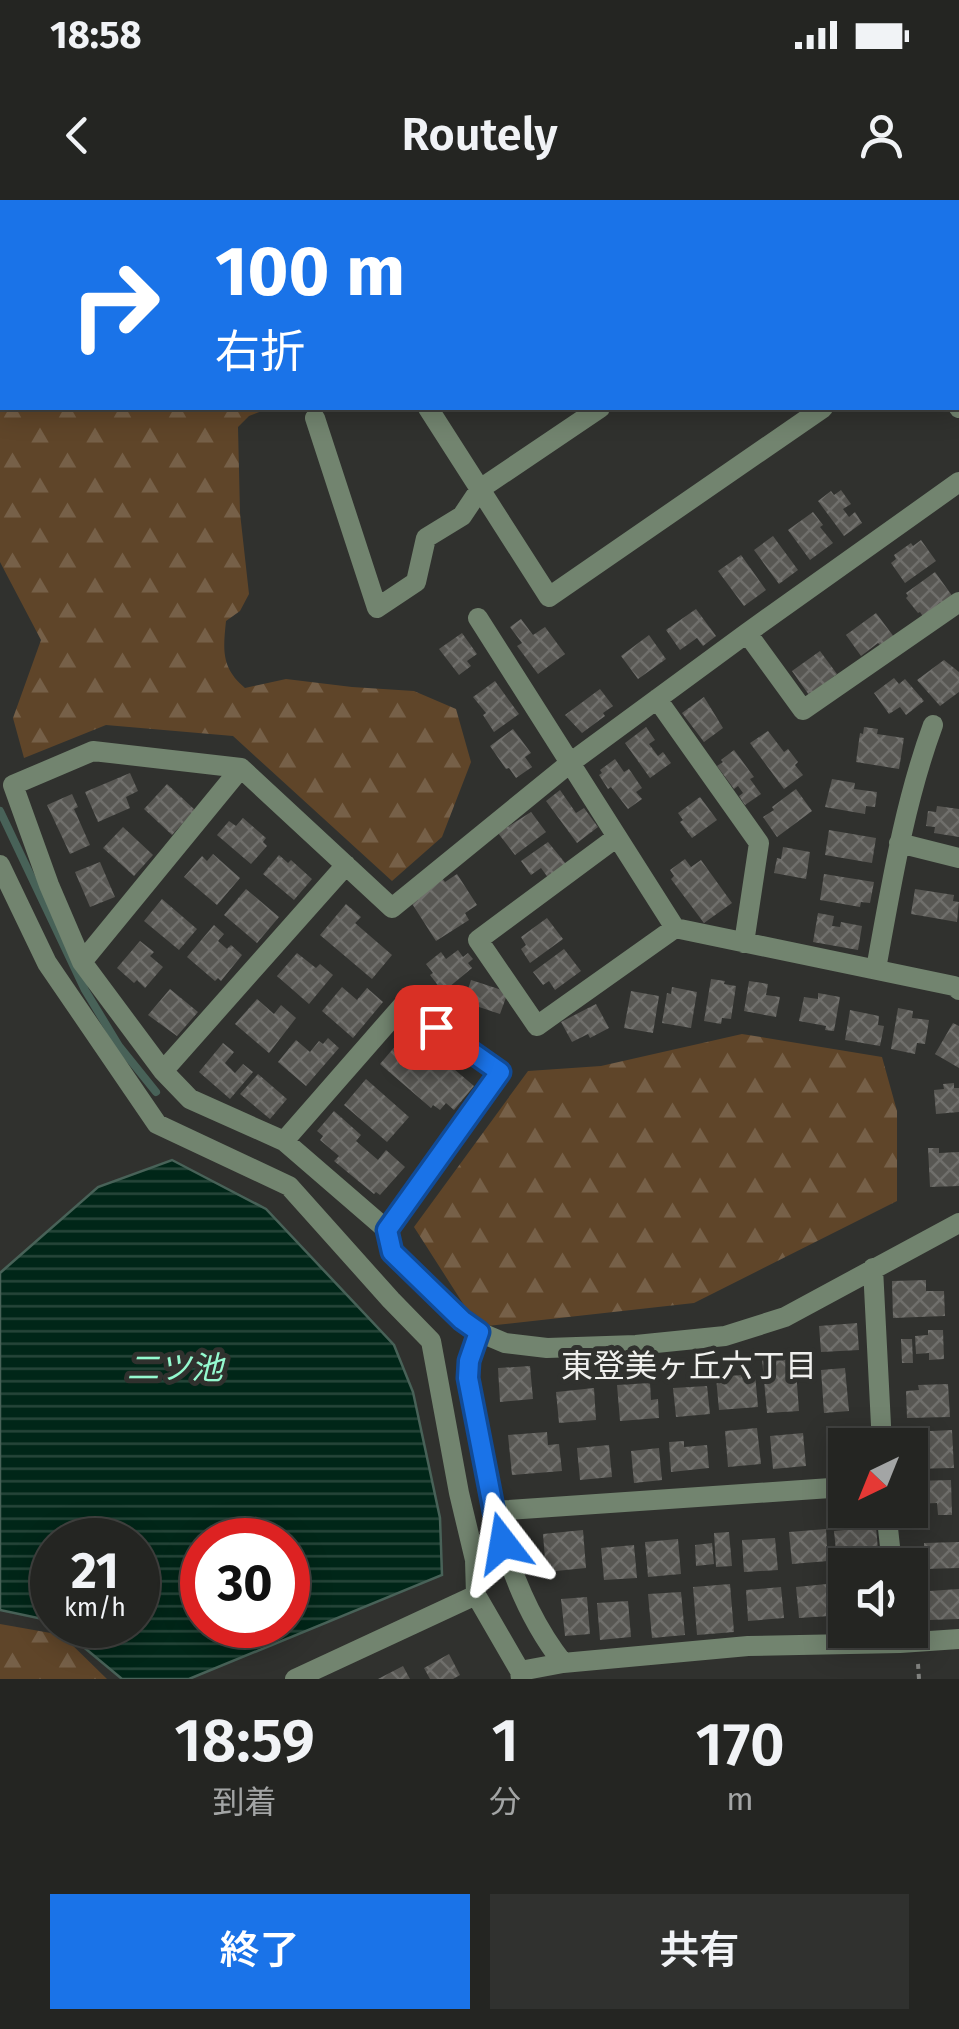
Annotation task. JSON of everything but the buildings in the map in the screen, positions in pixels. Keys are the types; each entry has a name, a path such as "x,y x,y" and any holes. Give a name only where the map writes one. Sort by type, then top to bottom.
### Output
{"street":[{"path":"429,410 550,597 821,410"},
{"path":"315,418 377,608 416,582 426,538 462,516 480,489 597,410"},
{"path":"959,482 570,763 392,908 241,768 93,751 13,785 82,962 163,1072 190,1099 284,1141 387,1230 392,1252 479,1332 506,1343 547,1348 636,1346 702,1340 748,1330 785,1317 959,1224"},
{"path":"746,633 803,710 959,602"},
{"path":"478,618 675,928 959,990"},
{"path":"657,699 758,842 744,942"},
{"path":"876,970 899,843 920,760 934,725"},
{"path":"82,962 241,768"},
{"path":"618,837 478,940 537,1026 675,928"},
{"path":"899,843 959,858"},
{"path":"0,865 47,963 158,1124 289,1186 431,1341 476,1560 476,1595 520,1675 563,1662 828,1641"},
{"path":"163,1072 346,865"},
{"path":"284,1141 403,1005 500,1072 387,1230"},
{"path":"873,1268 881,1428"},
{"path":"479,1332 468,1378 494,1512 520,1591 546,1641 563,1662"},
{"path":"494,1512 828,1488"},
{"path":"295,1679 476,1595"},
{"path":"928,1638 959,1639"}],"green space":[{"path":"0,410 265,410 249,416 238,427 240,513 249,594 240,611 226,621 224,650 228,666 245,688 286,679 414,691 456,709 471,762 442,837 392,881 233,736 106,725 24,758 13,718 41,640 0,562"},
{"path":"742,1034 882,1057 897,1111 897,1201 694,1303 478,1327 414,1227 528,1071 601,1066"},
{"path":"0,1624 30,1629 30,1648 75,1648 107,1679 0,1679"}],"water":[{"name":"二ツ池","path":"172,1160 266,1209 394,1345 413,1392 440,1518 442,1575 310,1629 310,1518 180,1518 180,1648 264,1648 189,1679 122,1679 85,1648 160,1648 160,1518 30,1518 30,1616 0,1610 0,1273 98,1187"}],"waterway":[{"path":"0,811 85,990 119,1046 156,1092"}],"district":[{"name":"東登美ヶ丘六丁目","path":"689,1366"}],"route":[{"path":"436,1027 500,1072 387,1230 392,1252 479,1332 468,1378 503,1543"}]}
